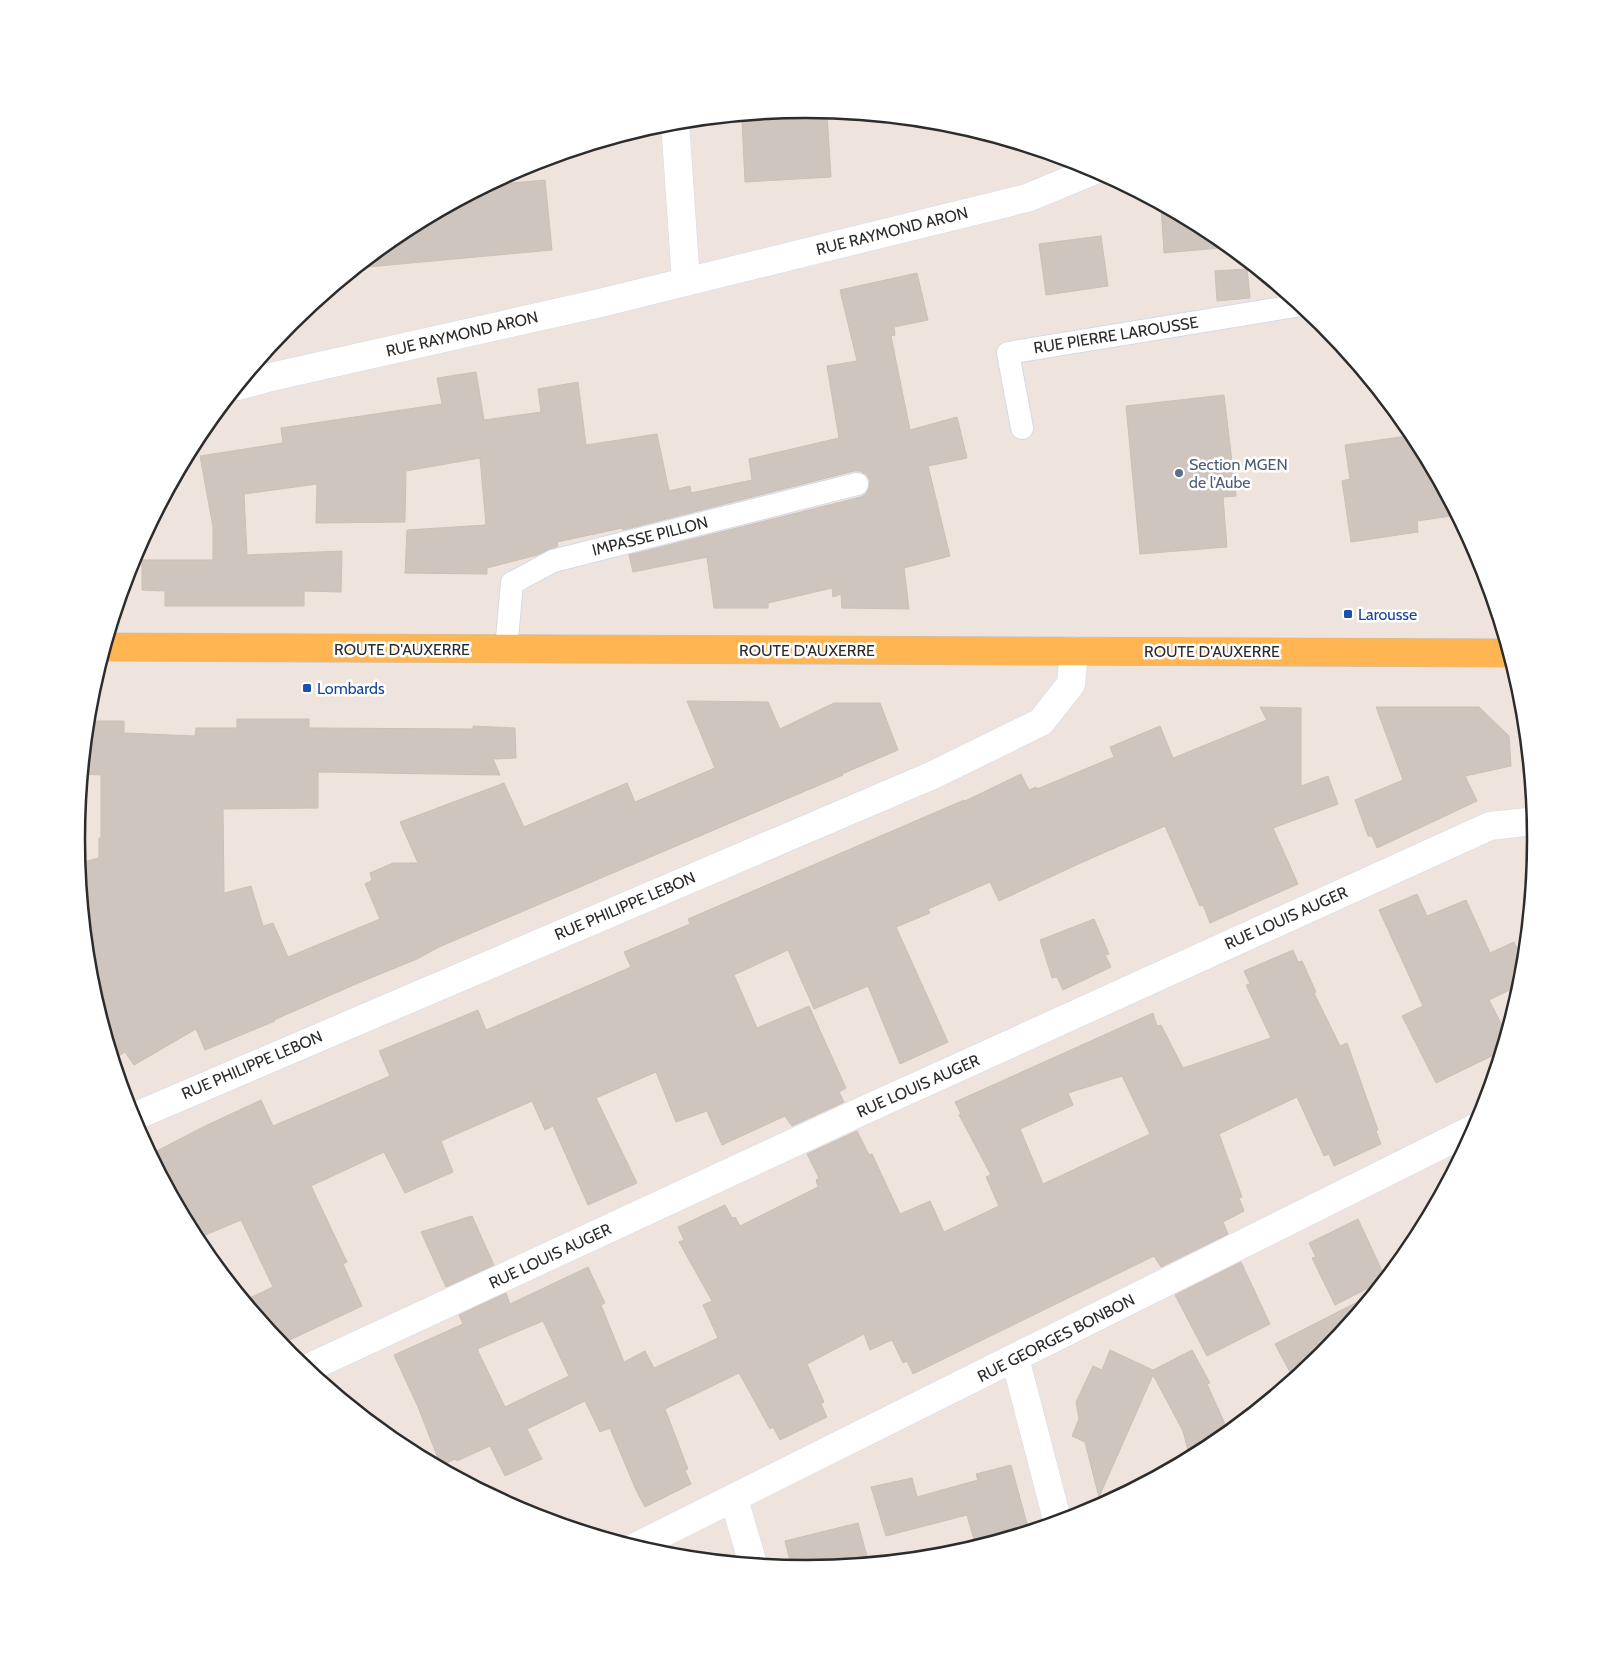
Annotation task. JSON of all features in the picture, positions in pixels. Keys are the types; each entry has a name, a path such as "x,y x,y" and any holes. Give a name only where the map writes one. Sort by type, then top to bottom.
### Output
{"main road":[{"name":"ROUTE D'AUXERRE","path":"111,648 1503,653"}],"street":[{"path":"676,130 686,282"},
{"name":"RUE RAYMOND ARON","path":"248,384 600,303 1027,198 1085,174"},
{"name":"RUE PHILIPPE LEBON","path":"139,1114 933,775 1041,722 1071,684 1074,651"},
{"name":"RUE LOUIS AUGER","path":"313,1366 851,1116 1490,826 1527,822"},
{"name":"RUE GEORGES BONBON","path":"645,1542 1465,1134"},
{"path":"1015,1358 1056,1516"},
{"path":"734,1499 751,1558"}],"lane":[{"name":"RUE PIERRE LAROUSSE","path":"1022,428 1008,352 1292,306"},
{"name":"IMPASSE PILLON","path":"506,649 512,583 553,561 857,484"}],"building":[{"path":"806,118 827,119 831,177 745,182 742,121"},
{"path":"545,180 552,250 367,267 446,215 506,183"},
{"path":"1161,212 1219,248 1164,253"},
{"path":"1101,236 1108,286 1046,295 1039,244"},
{"path":"1247,269 1250,298 1217,301 1215,271"},
{"path":"917,273 928,320 894,327 895,335 891,336 910,430 957,417 967,458 928,466 950,556 904,568 909,609 842,608 841,594 833,597 832,588 768,603 768,608 714,608 707,557 633,572 629,555 861,497 866,494 870,481 867,475 860,471 623,530 622,528 557,542 558,546 537,555 487,568 487,574 405,573 407,530 486,525 480,458 406,471 405,522 316,523 317,484 244,494 247,555 342,551 341,592 304,591 304,606 165,606 165,591 142,590 142,560 213,560 213,527 200,456 283,443 281,428 442,404 437,378 476,372 484,420 541,412 538,389 578,382 586,445 657,434 669,491 690,486 691,493 752,480 749,459 839,438 827,366 857,361 840,290"},
{"path":"1224,395 1236,496 1223,497 1227,547 1140,554 1126,406"},
{"path":"1404,436 1431,479 1451,516 1417,521 1418,532 1351,542 1342,481 1350,479 1345,445"},
{"path":"687,701 768,702 780,729 834,703 880,703 898,750 439,947 417,959 205,1050 196,1029 134,1065 125,1052 119,1056 99,980 91,934 87,887 86,861 99,858 99,838 101,838 101,775 89,774 95,721 124,721 124,733 195,736 196,728 237,728 237,719 309,719 309,728 473,729 473,726 515,728 516,758 493,759 500,775 318,772 318,808 223,809 224,893 251,886 263,926 273,923 288,957 380,919 365,884 372,880 370,873 393,863 418,863 400,822 504,783 524,827 627,783 635,802 715,768"},
{"path":"1260,707 1301,708 1301,786 1328,776 1338,804 1273,828 1298,884 1210,923 1203,905 1200,906 1165,826 999,901 990,882 928,909 930,913 896,927 948,1042 900,1064 868,986 814,1009 788,950 734,975 757,1028 809,1006 846,1088 839,1092 844,1102 792,1126 785,1116 722,1145 707,1111 676,1122 656,1072 596,1098 637,1183 588,1205 553,1126 545,1130 532,1101 441,1141 453,1172 405,1193 384,1152 311,1186 347,1262 343,1264 362,1306 288,1341 250,1298 273,1287 241,1220 204,1236 156,1152 261,1100 273,1126 390,1076 379,1051 478,1010 486,1030 631,967 624,952 690,924 688,919 965,801 1021,774 1029,790 1036,787 1037,789 1114,757 1110,747 1160,726 1173,758 1267,720"},
{"path":"1376,707 1479,707 1509,736 1511,766 1465,776 1477,801 1377,848 1372,836 1368,836 1355,800 1403,780"},
{"path":"1417,894 1427,916 1466,900 1490,953 1514,942 1519,953 1512,989 1489,1000 1503,1027 1495,1055 1436,1083 1402,1016 1423,1006 1379,910"},
{"path":"1094,919 1109,954 1105,955 1111,967 1063,990 1057,977 1052,978 1040,940"},
{"path":"1293,950 1298,962 1302,961 1316,992 1314,993 1340,1046 1347,1043 1378,1130 1376,1131 1381,1144 1334,1166 1329,1154 1324,1156 1297,1097 1219,1134 1242,1197 1239,1198 1244,1211 1223,1222 1228,1234 1161,1267 1154,1256 913,1374 907,1361 903,1363 892,1340 870,1350 864,1334 807,1364 824,1402 821,1404 827,1417 780,1440 773,1427 770,1429 739,1373 665,1409 688,1469 685,1470 691,1484 645,1507 610,1428 600,1432 585,1401 527,1429 542,1459 505,1476 490,1446 457,1461 455,1459 446,1464 438,1459 418,1407 394,1355 463,1324 459,1315 506,1293 510,1304 588,1267 605,1303 601,1305 624,1362 645,1351 654,1368 718,1338 703,1305 712,1301 679,1242 684,1240 678,1227 725,1205 732,1218 735,1217 740,1226 818,1187 816,1180 819,1178 807,1154 857,1131 869,1155 872,1154 900,1214 930,1201 944,1232 999,1206 986,1177 991,1175 959,1115 961,1114 955,1102 1153,1013 1157,1026 1161,1025 1183,1068 1271,1038 1246,985 1250,984 1244,971","holes":["1122,1076 1150,1134 1043,1184 1020,1129 1073,1105 1068,1093","543,1321 569,1376 505,1407 477,1349"]},
{"path":"472,1216 494,1265 446,1287 421,1232"},
{"path":"1358,1219 1383,1273 1374,1285 1335,1305 1312,1258 1316,1257 1309,1243"},
{"path":"1241,1262 1270,1324 1207,1356 1175,1295"},
{"path":"1362,1300 1317,1350 1291,1374 1275,1344"},
{"path":"1110,1350 1153,1370 1192,1350 1210,1383 1207,1384 1226,1426 1188,1451 1183,1431 1153,1375 1099,1497 1085,1442 1072,1436 1079,1419 1076,1402 1093,1366 1102,1370"},
{"path":"1011,1465 1028,1526 974,1541 967,1515 886,1536 871,1487 912,1478 917,1497 978,1480 976,1474"},
{"path":"858,1523 867,1558 790,1560 785,1541"}],"place":[{"name":"Section MGEN de l'Aube","path":"1179,473"},
{"name":"Larousse","path":"1348,614"},
{"name":"Lombards","path":"307,688"}]}
